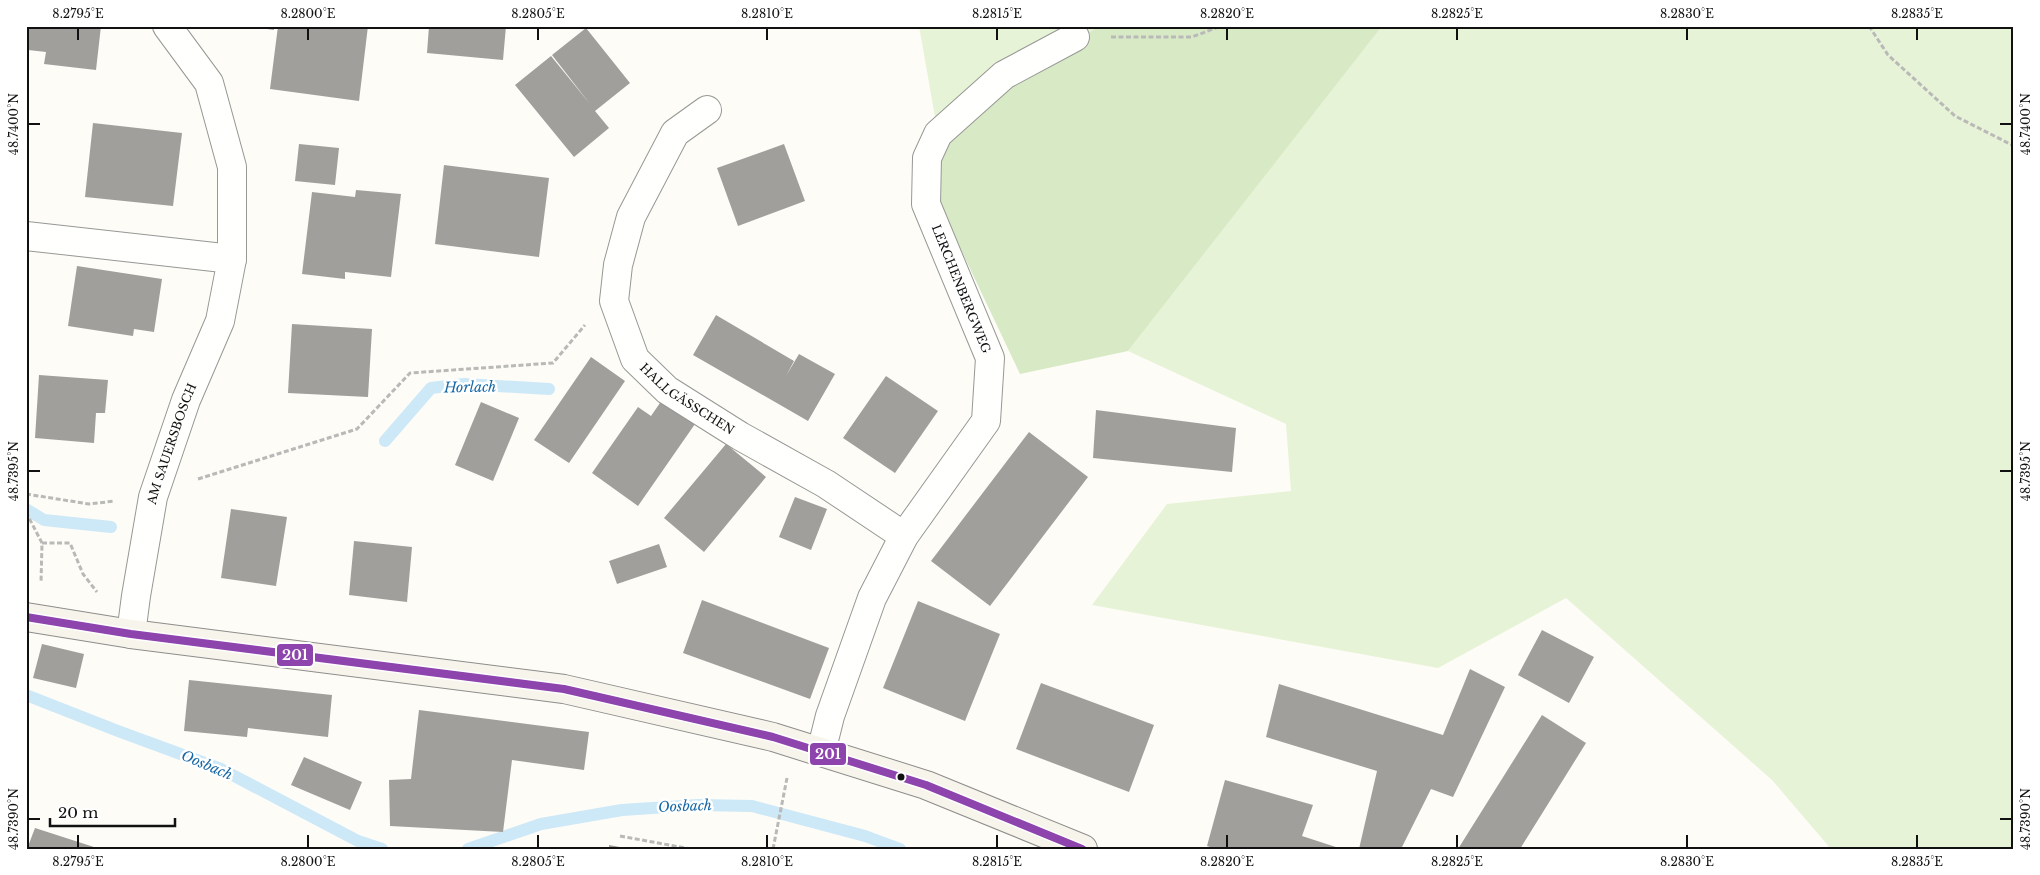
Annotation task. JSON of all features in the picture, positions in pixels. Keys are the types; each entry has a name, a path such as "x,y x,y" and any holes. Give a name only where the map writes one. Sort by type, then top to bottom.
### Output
{"main road":[{"path":"26,617 131,634 564,689 773,737 926,784 1066,845"}],"street":[{"name":"AM SAUERSBOSCH","path":"131,634 153,497 186,400 220,321 232,259 232,167 209,82 167,26"},
{"name":"LERCHENBERGWEG","path":"821,752 830,716 872,598 904,536 986,421 990,358 926,204 927,158 938,134 1004,75 1075,37"},
{"name":"HALLGÄSSCHEN","path":"707,110 675,133 631,217 618,265 614,302 636,359 667,390 740,436 826,484 904,536"},
{"path":"26,236 232,259"}],"path":[{"path":"1075,37 1192,37 1221,26"},
{"path":"1869,26 1888,55 1955,116 2014,146"},
{"path":"26,494 89,504 153,497 196,479 357,429 410,373 553,363 592,318 614,302"},
{"path":"26,512 42,543 70,543"},
{"path":"773,849 785,786"},
{"path":"620,836 691,849"}],"green space":[{"path":"919,26 2014,26 2014,849 1831,849 1772,780 1566,598 1438,668 1092,605 1167,504 1291,491 1286,424 1128,351 1294,138 938,134"},
{"path":"1099,26 1382,26 1128,351 1020,374 936,197 938,134"}],"building":[{"path":"26,26 101,26 96,70 44,64 46,52 28,50 29,40 26,40"},
{"path":"246,26 274,26 274,30"},
{"path":"278,26 368,26 359,101 270,89"},
{"path":"429,26 506,26 503,60 427,53"},
{"path":"586,28 630,83 595,111 609,128 574,157 515,85 551,56 590,104 552,55"},
{"path":"93,123 182,133 173,206 85,197"},
{"path":"299,144 339,148 335,185 295,181"},
{"path":"784,144 805,201 738,226 717,168"},
{"path":"444,165 549,178 539,257 435,244"},
{"path":"356,190 401,194 391,277 345,272 345,279 302,274 312,192 355,197"},
{"path":"77,266 162,279 154,332 134,329 133,336 68,326"},
{"path":"716,315 794,361 786,376 799,354 835,374 808,421 693,355"},
{"path":"292,324 372,329 368,397 288,393"},
{"path":"591,357 625,381 569,463 534,440"},
{"path":"39,375 108,380 105,413 96,413 94,443 35,438"},
{"path":"886,376 938,411 895,473 843,438"},
{"path":"662,400 695,424 638,506 592,473 638,407 651,416"},
{"path":"481,402 519,418 493,481 455,465"},
{"path":"1096,410 1236,428 1232,472 1093,458"},
{"path":"1029,432 1088,477 990,606 931,561"},
{"path":"726,444 766,477 704,552 664,518"},
{"path":"795,497 827,509 811,550 779,537"},
{"path":"231,509 287,517 276,586 221,578"},
{"path":"354,541 412,547 407,602 349,595"},
{"path":"659,544 667,567 617,584 609,561"},
{"path":"702,600 829,648 810,699 683,653"},
{"path":"918,601 1000,634 965,721 883,688"},
{"path":"1542,630 1594,657 1569,703 1518,675"},
{"path":"42,644 84,654 76,688 33,678"},
{"path":"1470,669 1505,687 1453,797 1431,789 1401,849 1359,849 1377,771 1266,737 1279,684 1443,735"},
{"path":"189,680 332,695 328,737 248,728 247,737 184,731"},
{"path":"1041,683 1154,725 1129,792 1016,749"},
{"path":"419,710 589,732 584,770 512,760 503,832 390,826 389,780 411,779"},
{"path":"1542,715 1586,743 1520,849 1458,849"},
{"path":"304,757 362,782 350,810 291,785"},
{"path":"1225,780 1313,805 1302,836 1342,849 1216,849 1207,846"},
{"path":"35,828 97,848 97,849 27,849"},
{"path":"609,845 625,848 625,849 609,849"}],"waterway":[{"name":"Horlach","path":"385,441 431,388 464,384 549,389"},
{"name":"Horlach","path":"26,509 44,520 111,527"},
{"name":"Oosbach","path":"26,695 221,769 358,841 382,849"},
{"name":"Oosbach","path":"468,849 541,824 622,810 698,805 752,806 865,836 900,849"}],"transit line":[{"name":"201","path":"26,617 131,634 564,689 773,737 926,785 1082,849"}]}
